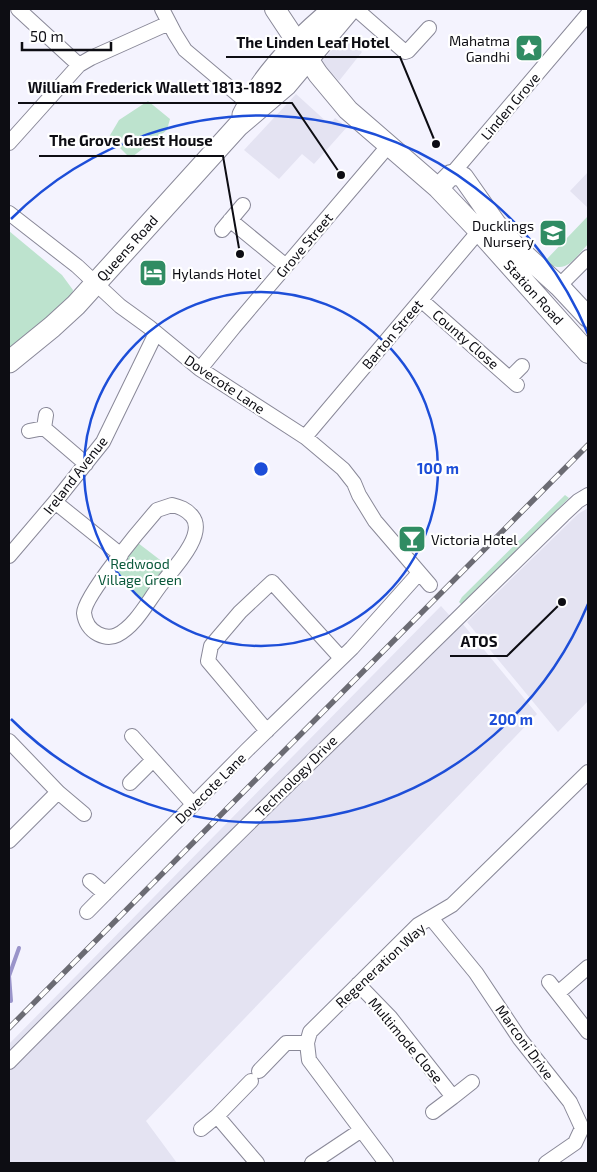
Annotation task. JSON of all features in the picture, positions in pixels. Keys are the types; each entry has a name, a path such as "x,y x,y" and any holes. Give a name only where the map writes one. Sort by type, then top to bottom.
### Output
{"main road":[{"name":"Queens Road","path":"9,362 52,328 96,284 238,126 267,103 297,57 313,25 334,9"},
{"name":"Queens Road","path":"238,126 249,104 350,9"}],"street":[{"path":"18,9 79,65"},
{"path":"162,9 185,50 249,104"},
{"name":"Station Road","path":"271,9 297,57 348,110 389,145 444,182 480,231 588,353"},
{"name":"Station Road","path":"275,9 297,57"},
{"path":"356,9 405,52 429,28"},
{"name":"Linden Grove","path":"444,182 588,14"},
{"path":"9,143 79,65 169,23"},
{"name":"Grove Street","path":"200,369 389,145"},
{"name":"Station Road","path":"444,182 456,175 463,177 496,224 516,247 588,317"},
{"path":"244,205 226,225 286,266"},
{"name":"Dovecote Lane","path":"9,214 77,266 120,306 200,369 305,437 343,469 354,483 375,521 430,585"},
{"name":"Barton Street","path":"305,437 480,231"},
{"path":"558,286 588,257"},
{"name":"County Close","path":"421,300 514,381 522,366"},
{"name":"Ireland Avenue","path":"9,556 103,442 156,333"},
{"path":"29,431 45,422 86,464"},
{"name":"Technology Drive","path":"9,1062 449,626 563,515 578,501 588,496"},
{"path":"55,502 121,555"},
{"path":"172,506 180,507 191,514 195,520 196,535 187,550 130,626 115,636 110,637 99,634 90,627 84,612 90,595 121,555 156,510 172,506"},
{"name":"Dovecote Lane","path":"87,912 341,658 419,573"},
{"path":"267,730 208,661 211,646 240,612 272,582 341,658"},
{"path":"132,736 193,804"},
{"path":"9,741 58,792 84,814"},
{"path":"130,783 153,760"},
{"name":"Regeneration Way","path":"307,1043 310,1032 418,925 452,905 588,772"},
{"path":"9,841 58,792"},
{"path":"90,881 105,894"},
{"name":"Marconi Drive","path":"431,918 476,972 520,1039 570,1102 582,1128 576,1143 546,1163"},
{"path":"588,967 554,988 588,1032"},
{"name":"Multimode Close","path":"358,984 390,1017 453,1098"},
{"path":"201,1129 217,1116 286,1042 307,1043 309,1060 360,1131 386,1163"},
{"name":"Multimode Close","path":"432,1112 472,1082"},
{"path":"217,1116 257,1163"},
{"path":"312,1163 360,1131"}],"shaded area":[{"path":"344,36 362,52 339,81 322,64 322,61"},
{"path":"296,94 328,123 331,123 335,118 347,127 314,164 302,154 279,179 244,150"},
{"path":"588,172 588,208 570,191"},
{"path":"588,508 588,701 558,732 467,622 578,514"},
{"path":"441,606 459,626 462,623 537,714 146,1121 177,1163 9,1163 9,1044"}],"green space":[{"path":"148,101 170,119 167,130 132,157 129,157 109,137 119,120"},
{"path":"588,216 588,244 574,260 569,264 558,267 545,261"},
{"path":"9,231 62,275 73,290 71,300 9,353"},
{"path":"565,495 569,498 462,605 459,602 462,597"},
{"name":"Redwood Village Green","path":"138,543 168,566 141,599 112,576"}],"waterway":[{"path":"11,1001 9,976 19,948"}],"railway":[{"path":"9,1028 588,445"}],"place":[{"name":"Mahatma Gandhi","path":"529,48"},
{"name":"The Linden Leaf Hotel","path":"436,144"},
{"name":"William Frederick Wallett 1813-1892","path":"341,175"},
{"name":"Ducklings Nursery","path":"553,233"},
{"name":"The Grove Guest House","path":"240,254"},
{"name":"Hylands Hotel","path":"153,273"},
{"name":"Victoria Hotel","path":"412,539"},
{"name":"ATOS","path":"562,602"}]}
